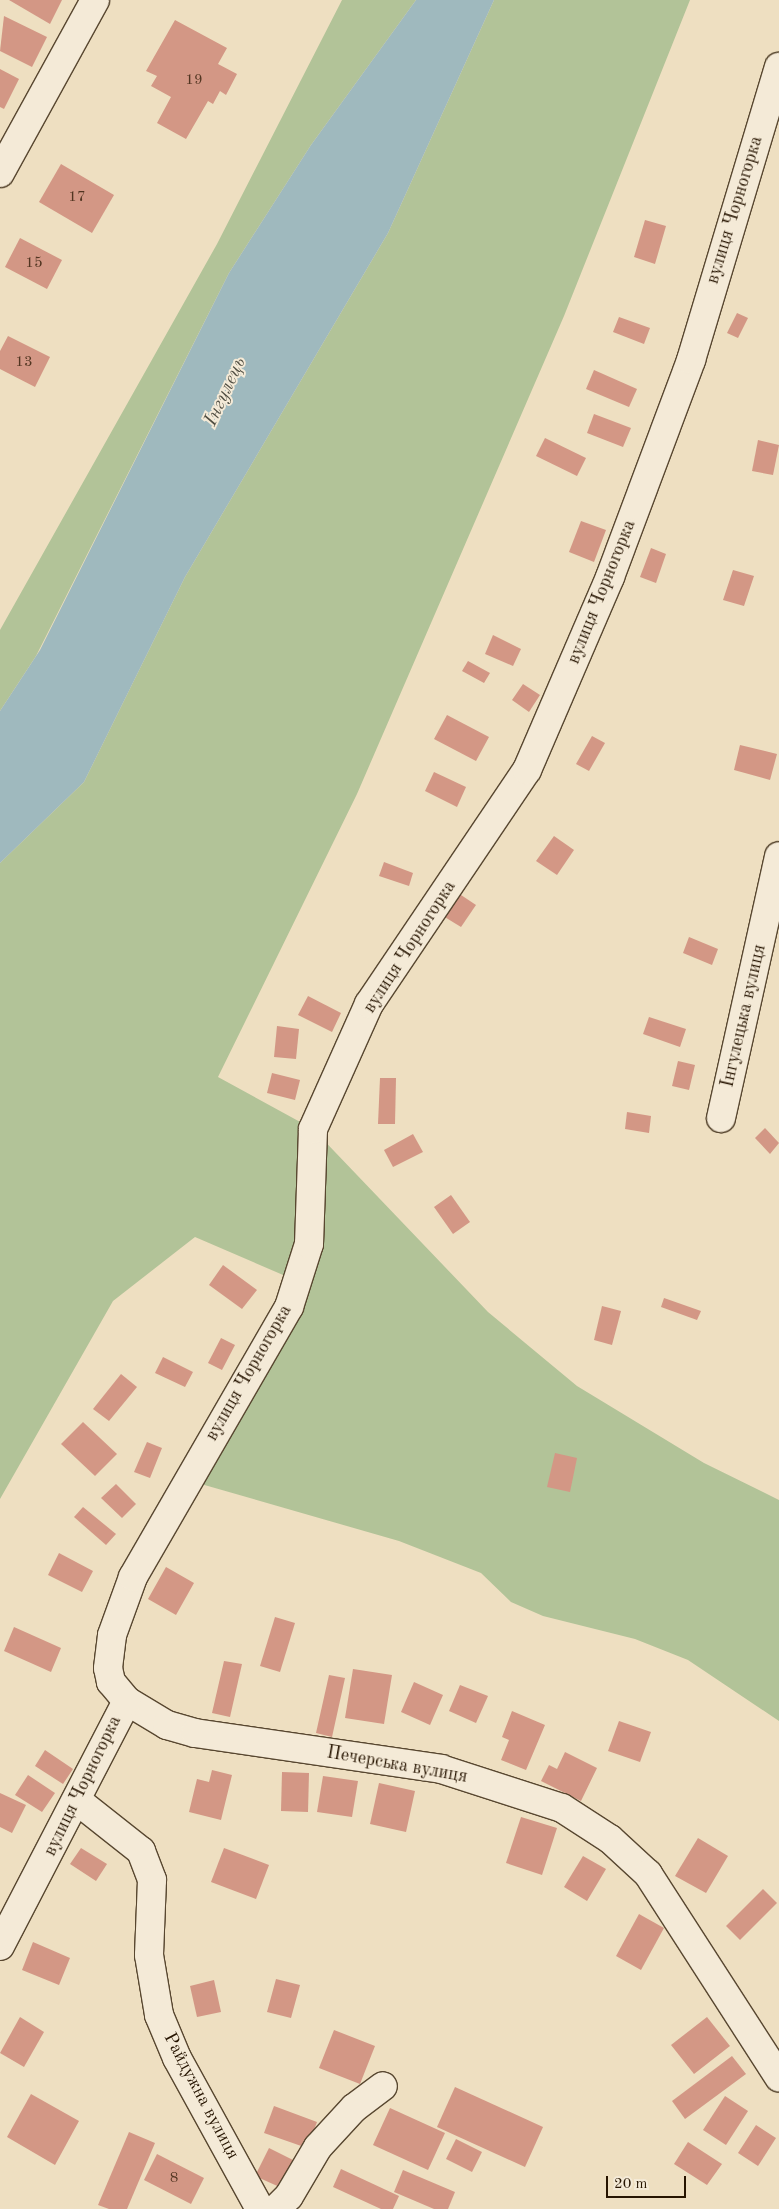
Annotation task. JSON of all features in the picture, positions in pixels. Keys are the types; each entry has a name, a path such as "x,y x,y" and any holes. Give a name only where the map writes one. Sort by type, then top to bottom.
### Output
{"street":[{"path":"0,173 95,0"},
{"name":"вулиця Чорногорка","path":"0,1946 79,1802 105,1736 127,1701 111,1682 108,1668 119,1610 145,1552 289,1306 309,1244 313,1128 369,1004 527,770 610,577 691,360 779,66"},
{"name":"Інгулецька вулиця","path":"721,1118 774,906 779,856"},
{"name":"Печерська вулиця","path":"127,1701 140,1713 195,1733 441,1769 562,1808 610,1840 648,1874 779,2077"},
{"name":"Райдужна вулиця","path":"79,1802 141,1851 152,1880 149,1955 159,2015 177,2058 260,2209"},
{"path":"276,2209 289,2196 318,2147 354,2108 383,2086"}],"green space":[{"path":"342,0 416,0 311,145 229,273 36,656 0,711 0,630 217,244"},
{"path":"494,0 690,0 564,316 357,794 218,1077 313,1129 488,1312 577,1386 704,1463 779,1500 779,1721 688,1660 635,1639 543,1616 511,1602 481,1573 399,1541 187,1480 297,1281 195,1237 113,1301 0,1499 0,863 84,782 185,577 388,233"}],"water":[{"name":"Інгулець","path":"416,0 494,0 388,233 185,577 84,782 0,863 0,711 40,650 229,273 311,145"}],"building":[{"path":"9,0 62,0 50,24"},
{"path":"4,16 47,37 32,67 0,51"},
{"path":"175,20 227,48 218,64 237,74 226,95 220,91 213,104 208,101 186,139 157,123 171,97 151,86 157,76 146,71"},
{"path":"0,69 19,79 4,109 0,107"},
{"path":"61,164 114,195 92,233 39,202"},
{"path":"645,220 666,226 655,264 634,257"},
{"path":"20,238 62,260 47,289 5,267"},
{"path":"737,313 748,318 738,338 727,333"},
{"path":"619,317 650,328 644,344 613,332"},
{"path":"8,336 50,357 35,387 0,369 0,351"},
{"path":"594,370 637,389 629,407 586,389"},
{"path":"594,414 631,428 623,447 587,433"},
{"path":"545,438 586,458 577,476 536,456"},
{"path":"758,440 779,445 773,475 752,471"},
{"path":"581,521 606,530 594,562 569,552"},
{"path":"651,548 666,554 656,583 640,577"},
{"path":"733,570 754,576 744,606 723,600"},
{"path":"493,635 521,649 513,666 485,654"},
{"path":"468,661 490,673 484,683 462,671"},
{"path":"523,684 540,695 529,712 512,700"},
{"path":"447,715 489,737 476,761 434,739"},
{"path":"592,736 605,743 589,771 576,764"},
{"path":"740,745 777,754 770,780 734,770"},
{"path":"434,772 466,787 457,807 425,791"},
{"path":"554,836 574,850 557,875 536,861"},
{"path":"384,862 413,873 409,886 379,876"},
{"path":"458,893 476,905 461,927 443,916"},
{"path":"689,937 718,949 712,965 683,953"},
{"path":"308,996 341,1013 332,1032 298,1015"},
{"path":"649,1017 686,1029 680,1047 643,1034"},
{"path":"277,1026 299,1029 296,1059 274,1057"},
{"path":"678,1061 695,1065 689,1090 672,1086"},
{"path":"272,1073 300,1080 295,1100 267,1093"},
{"path":"380,1078 396,1078 395,1124 378,1124"},
{"path":"627,1112 651,1116 649,1133 625,1129"},
{"path":"765,1128 779,1143 770,1154 755,1138"},
{"path":"413,1134 423,1152 393,1167 384,1150"},
{"path":"451,1195 470,1222 453,1234 434,1207"},
{"path":"223,1265 257,1290 242,1309 209,1285"},
{"path":"664,1298 701,1311 697,1320 661,1307"},
{"path":"602,1306 621,1311 612,1345 594,1340"},
{"path":"221,1338 235,1345 222,1370 208,1363"},
{"path":"163,1357 193,1372 185,1387 155,1373"},
{"path":"121,1374 137,1387 109,1421 93,1409"},
{"path":"83,1422 117,1454 95,1476 61,1444"},
{"path":"147,1442 162,1448 150,1478 134,1472"},
{"path":"555,1453 577,1458 570,1492 547,1487"},
{"path":"116,1484 136,1504 122,1518 101,1498"},
{"path":"83,1507 116,1534 106,1545 74,1517"},
{"path":"59,1553 93,1571 82,1592 48,1575"},
{"path":"166,1567 194,1583 176,1615 148,1599"},
{"path":"275,1617 295,1623 280,1672 260,1666"},
{"path":"14,1627 61,1648 51,1672 4,1651"},
{"path":"224,1661 242,1664 230,1717 212,1713"},
{"path":"353,1669 392,1675 384,1724 345,1718"},
{"path":"329,1675 345,1678 332,1737 316,1733"},
{"path":"414,1682 443,1695 430,1725 401,1712"},
{"path":"460,1685 488,1696 476,1723 449,1711"},
{"path":"512,1711 545,1725 526,1770 501,1760 509,1740 502,1737"},
{"path":"619,1721 651,1732 640,1762 608,1751"},
{"path":"45,1750 73,1769 63,1784 35,1766"},
{"path":"565,1752 597,1768 581,1801 541,1781 549,1765 557,1769"},
{"path":"212,1770 232,1775 221,1820 189,1812 197,1779 209,1782"},
{"path":"282,1772 309,1773 308,1812 281,1811"},
{"path":"28,1775 55,1793 42,1812 15,1795"},
{"path":"323,1776 358,1781 352,1817 317,1812"},
{"path":"379,1783 415,1791 406,1832 370,1824"},
{"path":"0,1793 26,1805 12,1833 0,1827"},
{"path":"521,1817 557,1828 542,1875 506,1863"},
{"path":"698,1838 728,1856 706,1893 675,1876"},
{"path":"81,1848 107,1864 96,1881 70,1864"},
{"path":"224,1848 269,1865 256,1899 211,1882"},
{"path":"583,1856 606,1869 587,1901 564,1887"},
{"path":"763,1889 777,1903 740,1940 726,1926"},
{"path":"639,1914 664,1928 641,1970 616,1956"},
{"path":"33,1942 70,1958 59,1985 22,1970"},
{"path":"276,1979 300,1985 291,2018 267,2012"},
{"path":"214,1980 221,2012 197,2017 190,1986"},
{"path":"20,2017 44,2032 24,2067 0,2053"},
{"path":"707,2017 730,2046 694,2074 671,2045"},
{"path":"334,2030 375,2046 360,2084 319,2068"},
{"path":"732,2056 746,2074 685,2119 672,2101"},
{"path":"455,2087 543,2127 525,2167 437,2127"},
{"path":"31,2094 79,2121 55,2165 7,2137"},
{"path":"725,2096 748,2111 726,2145 703,2130"},
{"path":"274,2106 317,2122 307,2148 264,2133"},
{"path":"390,2108 445,2133 428,2170 373,2145"},
{"path":"756,2125 776,2138 758,2166 738,2153"},
{"path":"129,2132 155,2143 127,2209 109,2209 98,2205"},
{"path":"456,2139 482,2152 472,2172 446,2159"},
{"path":"688,2142 722,2164 707,2185 674,2164"},
{"path":"269,2148 297,2162 284,2189 255,2176"},
{"path":"157,2154 204,2178 191,2204 144,2180"},
{"path":"341,2169 399,2196 393,2209 381,2209 333,2187"},
{"path":"403,2170 455,2192 448,2209 434,2209 394,2192"}]}
